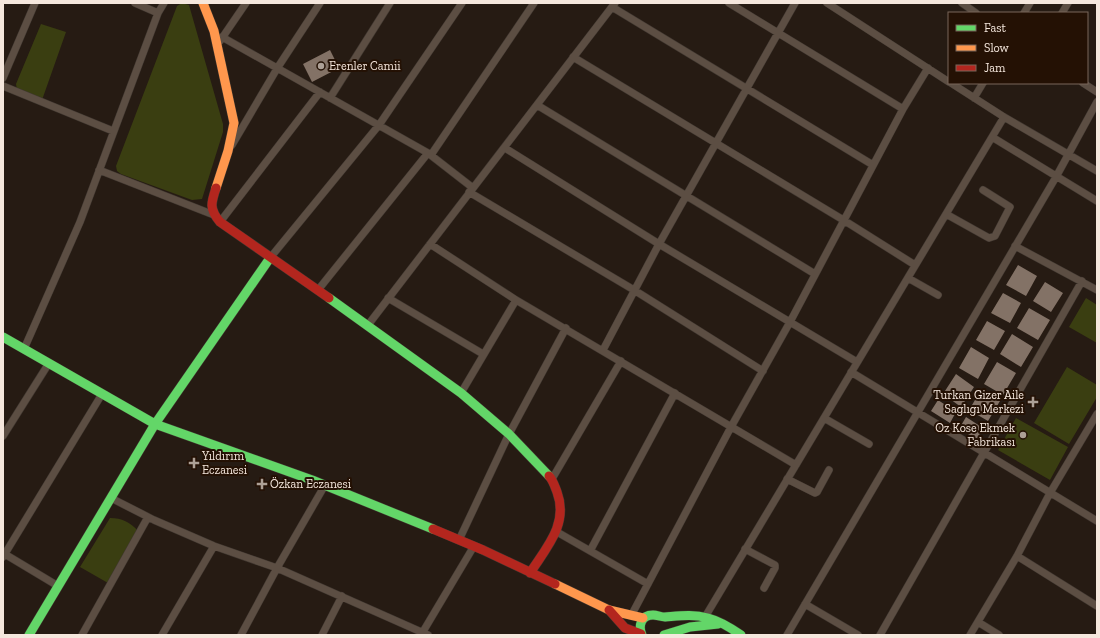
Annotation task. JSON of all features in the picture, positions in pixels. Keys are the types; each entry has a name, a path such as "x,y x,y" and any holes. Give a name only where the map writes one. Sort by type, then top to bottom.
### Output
{"main road":[{"path":"203,3 217,45 234,123 228,151 211,204 217,218 270,258 368,325 461,393 509,434 552,478 560,500 561,511 557,532 530,573"},
{"path":"29,635 155,424 270,258"},
{"path":"4,338 155,424 325,485 460,540 609,610 643,618 651,615 659,617 681,615 724,624 741,635"},
{"path":"609,610 626,631 641,634 639,626 643,618"},
{"path":"659,617 664,624 663,635 705,620"}],"street":[{"path":"3,78 35,3"},
{"path":"135,3 158,13"},
{"path":"24,349 80,222 158,13 164,3"},
{"path":"217,45 246,3"},
{"path":"228,151 278,67 320,3"},
{"path":"330,98 390,3"},
{"path":"270,258 379,125 462,3"},
{"path":"318,290 429,154 534,3"},
{"path":"729,3 903,109"},
{"path":"603,350 659,244 779,33 794,3"},
{"path":"827,3 948,81"},
{"path":"962,3 975,12"},
{"path":"1025,12 1030,3"},
{"path":"1063,12 1068,3"},
{"path":"368,325 613,5 873,165"},
{"path":"222,37 278,67 429,154 471,190 763,371"},
{"path":"573,57 845,221 915,265"},
{"path":"631,616 731,427 845,221 903,109 928,68"},
{"path":"953,84 1004,117 1097,171"},
{"path":"974,98 981,84"},
{"path":"1085,84 1097,92"},
{"path":"3,86 113,131"},
{"path":"99,170 217,218 320,92"},
{"path":"787,635 1056,177 1097,102"},
{"path":"537,105 815,274"},
{"path":"705,620 745,549 1004,117"},
{"path":"992,137 1097,201"},
{"path":"505,148 659,244 857,362"},
{"path":"946,214 989,238 992,238 1010,207 983,190"},
{"path":"430,244 516,300 566,328 796,465"},
{"path":"1015,246 1097,290"},
{"path":"908,278 938,295"},
{"path":"880,635 1082,281"},
{"path":"388,298 483,354"},
{"path":"461,393 516,300"},
{"path":"460,540 509,434 566,328"},
{"path":"552,478 621,361"},
{"path":"3,436 49,363"},
{"path":"851,372 1097,521"},
{"path":"590,551 675,393"},
{"path":"58,586 4,555 102,394"},
{"path":"970,635 1017,556 1050,493 1097,414"},
{"path":"824,418 869,444"},
{"path":"787,479 815,493 829,470"},
{"path":"241,635 277,568 325,485"},
{"path":"111,498 148,517 214,546 277,568 424,634 474,546"},
{"path":"82,635 148,517"},
{"path":"557,532 648,584"},
{"path":"162,635 214,546"},
{"path":"745,549 775,565 775,568 764,588"},
{"path":"1017,556 1097,606"},
{"path":"322,635 342,596"},
{"path":"805,604 858,635"},
{"path":"978,622 999,635"}],"green space":[{"path":"182,3 189,5 223,124 223,132 202,199 192,200 121,174 117,171 116,166 177,6"},
{"path":"41,24 66,32 42,100 17,90 16,84"},
{"path":"1086,298 1097,305 1097,343 1069,327"},
{"path":"1067,367 1097,385 1097,397 1069,444 1034,423"},
{"path":"1016,418 1068,447 1050,480 998,450"},
{"path":"110,518 126,521 138,531 108,583 80,567"}],"building":[{"name":"Erenler Camii","path":"330,50 339,68 312,82 303,64"},
{"path":"1018,265 1037,276 1026,296 1006,285"},
{"path":"1045,282 1063,293 1051,312 1033,301"},
{"path":"1003,293 1021,303 1010,323 991,313"},
{"path":"1029,308 1050,320 1038,340 1017,328"},
{"path":"987,321 1005,331 994,350 976,340"},
{"path":"1012,334 1033,347 1021,367 1000,354"},
{"path":"971,347 989,358 978,379 959,368"},
{"path":"997,362 1016,373 1003,395 984,384"},
{"path":"956,374 974,387 961,407 943,394"},
{"path":"981,390 1000,401 988,421 969,410"},
{"path":"938,400 956,412 950,423 931,411"},
{"path":"966,417 983,428 977,439 959,429"}],"traffic: fast":[{"path":"29,635 155,424 270,258"},
{"path":"329,298 461,393 509,434 549,476"},
{"path":"3,337 155,424 312,480 433,529"},
{"path":"642,635 640,628 643,619 649,615 708,618 725,625 741,635"},
{"path":"664,635 690,627 718,624"}],"traffic: slow":[{"path":"203,3 214,31 234,123 228,151 216,188"},
{"path":"555,584 609,610 643,618"}],"traffic: jam":[{"path":"216,188 212,206 214,213 220,222 329,298"},
{"path":"530,573 549,545 558,525 560,515 560,504 557,492 549,476"},
{"path":"433,529 483,550 555,584"},
{"path":"609,610 625,628 641,634"}],"place":[{"name":"Erenler Camii","path":"321,66"},
{"name":"Turkan Gizer Aile Saglıgı Merkezi","path":"1033,402"},
{"name":"Oz Kose Ekmek Fabrikası","path":"1023,435"},
{"name":"Yıldırım Eczanesi","path":"194,463"},
{"name":"Özkan Eczanesi","path":"262,484"}]}
